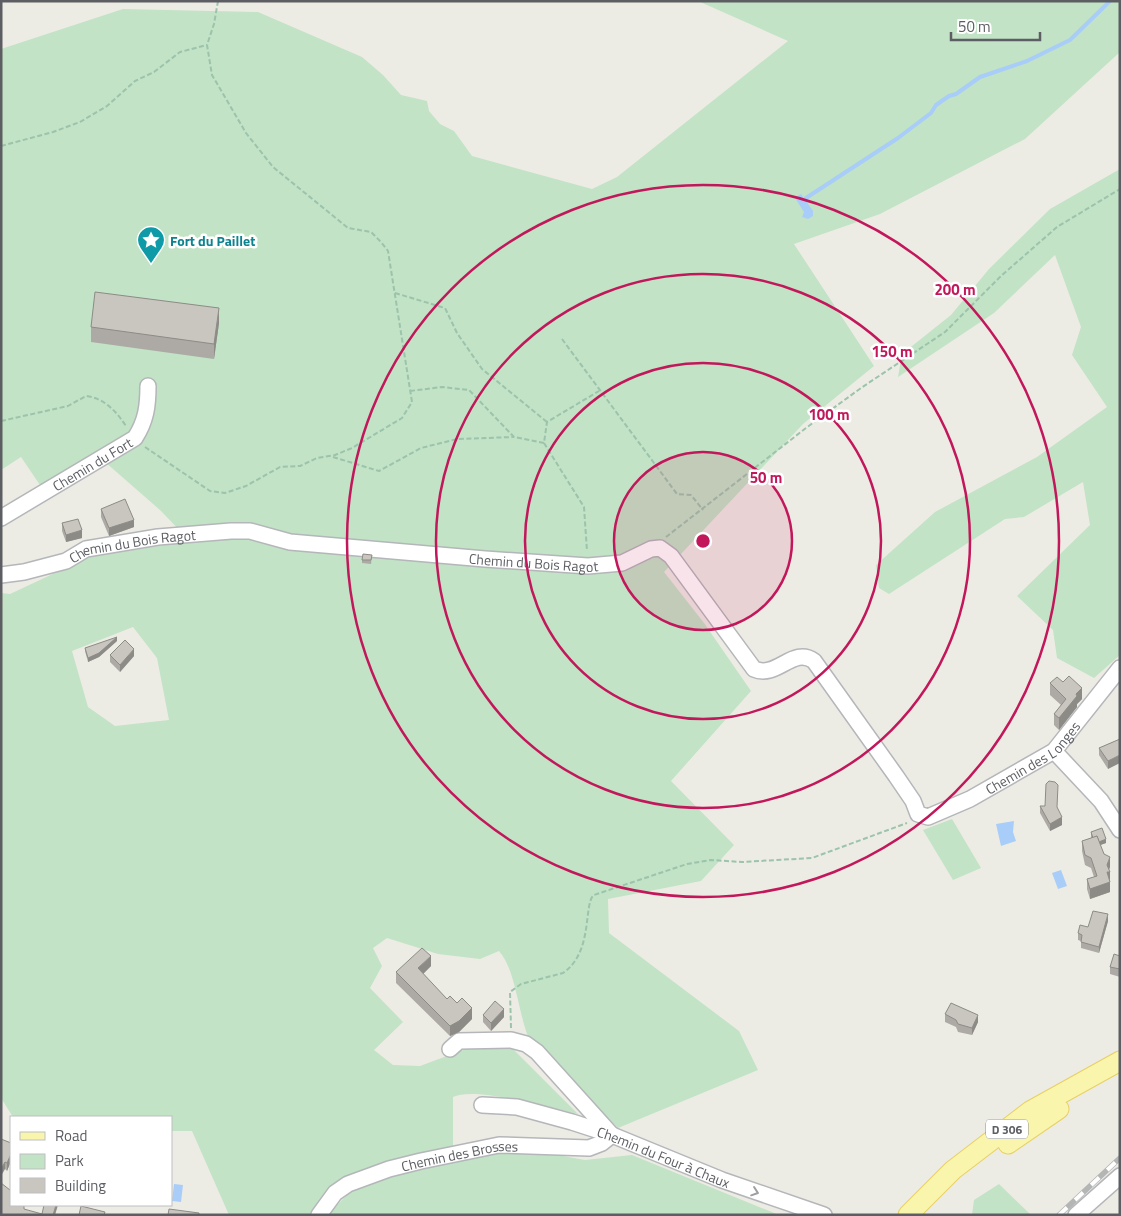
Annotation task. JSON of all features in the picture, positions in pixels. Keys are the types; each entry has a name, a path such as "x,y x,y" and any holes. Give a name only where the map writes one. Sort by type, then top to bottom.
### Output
{"main road":[{"name":"D 306","path":"908,1215 953,1170 1030,1111 1120,1060"},
{"name":"D 306","path":"922,1215 962,1178 1040,1120 1120,1072"}],"street":[{"name":"Chemin du Fort","path":"1,518 134,438 142,426 148,407 148,386"},
{"name":"Chemin du Bois Ragot","path":"1,575 44,568 66,561 86,550 132,541 250,531 290,542 588,566 622,563 655,548"},
{"path":"655,548 664,549 671,556 754,668 765,671 772,670 799,657 814,661 913,801 918,814 924,816"},
{"name":"Chemin des Longes","path":"924,816 938,814 970,799 1054,751 1120,668"},
{"path":"1054,751 1101,801 1120,830"},
{"name":"Chemin du Four à Chaux","path":"450,1049 459,1041 511,1040 526,1044 537,1052 612,1135 722,1180 824,1215"},
{"path":"482,1105 517,1107 612,1135"},
{"name":"Chemin des Brosses","path":"318,1215 336,1193 348,1184 390,1169 499,1145 589,1148 602,1143 612,1135"},
{"path":"1076,1215 1120,1176"}],"path":[{"path":"1,421 68,406 86,396 95,397 118,415 138,444 210,491 225,493 246,486 280,467 300,466 317,458 331,456 352,448 402,418 412,402 388,251 382,242 370,232 348,228 273,167 246,133 212,74 207,45 214,24 218,1"},
{"path":"1,146 53,132 80,122 107,106 135,81 154,72 180,52 207,45"},
{"path":"655,548 678,526 703,510 806,428 963,317 1002,276 1057,227 1120,188"},
{"path":"395,293 445,308 457,333 482,369 547,422"},
{"path":"562,339 677,494 691,495 703,510"},
{"path":"410,391 442,388 470,390 514,437"},
{"path":"547,422 599,391"},
{"path":"547,422 544,443 584,506 588,566"},
{"path":"331,456 379,471 421,448 457,439 514,437 544,443"},
{"path":"511,1040 510,992 521,984 563,973 569,969 583,945 589,924 590,901 594,895 687,864 710,860 742,862 812,858 924,816"}],"green space":[{"path":"698,1 1120,1 1120,52 1025,139 880,214 794,244 874,366 803,424 664,572 704,623 751,691 671,781 734,845 701,881 608,899 609,933 739,1031 758,1070 618,1128 529,1039 513,980 505,959 499,951 480,959 438,954 387,938 373,948 382,966 370,988 403,1022 374,1050 393,1065 420,1066 474,1046 510,1046 578,1114 495,1096 464,1094 453,1097 453,1147 365,1170 328,1189 309,1215 229,1215 192,1131 172,1131 172,1116 12,1116 1,1098 1,593 10,594 89,557 190,541 160,510 97,455 42,488 21,457 1,470 1,49 123,9 258,12 362,57 383,75 401,95 427,101 429,111 440,124 454,131 472,156 592,189 617,177 788,41","holes":["133,627 157,658 169,720 115,726 88,707 72,651"]},
{"path":"1120,169 1120,655 1094,678 1057,658 1053,630 1017,596 1090,525 1083,482 1024,517 1005,519 889,594 879,588 876,565 935,512 1037,457 1107,407 1072,355 1081,327 1055,255 994,313 898,377 902,354 951,315 989,269 1050,209"},
{"path":"952,819 981,868 953,880 923,830"},
{"path":"491,1151 541,1152 585,1160 632,1155 779,1215 327,1215 351,1191 386,1177"},
{"path":"999,1184 1031,1215 972,1215 974,1200"}],"water":[{"path":"801,194 813,211 813,216 808,219 802,217 804,212 795,198"},
{"path":"1014,821 1013,832 1016,841 1001,846 996,824"},
{"path":"1061,870 1067,886 1058,889 1052,873"},
{"path":"174,1184 183,1185 181,1202 172,1201"}],"building":[{"path":"95,292 219,308 214,344 91,327"},
{"path":"125,499 134,520 109,528 101,509"},
{"path":"78,519 82,530 66,535 62,523"},
{"path":"363,554 372,555 371,560 362,560"},
{"path":"117,637 99,653 88,658 85,648"},
{"path":"125,640 134,649 120,665 110,655"},
{"path":"1069,676 1082,688 1059,718 1054,714 1066,699 1050,683 1057,677 1063,682"},
{"path":"1120,739 1120,755 1108,761 1099,748"},
{"path":"1049,781 1055,782 1058,785 1057,807 1062,817 1050,824 1040,806 1045,806 1046,784"},
{"path":"1102,828 1106,839 1099,842 1097,836 1093,838 1091,832"},
{"path":"1097,836 1104,854 1110,857 1107,865 1110,872 1107,872 1110,882 1090,889 1087,879 1097,876 1091,858 1085,855 1082,841"},
{"path":"1093,911 1108,914 1099,947 1081,942 1082,935 1078,933 1080,925 1088,927"},
{"path":"422,948 431,956 418,968 447,999 450,996 457,1003 462,998 472,1008 459,1021 450,1026 396,972"},
{"path":"1114,954 1120,956 1120,969 1110,967"},
{"path":"495,1001 504,1009 491,1023 483,1015"},
{"path":"951,1003 978,1015 972,1028 958,1024 956,1020 945,1014"},
{"path":"1,1139 10,1143 10,1156 1,1169"},
{"path":"1,1183 10,1190 10,1206 24,1206 24,1209 42,1214 44,1206 56,1206 53,1215 1,1215"},
{"path":"81,1206 105,1212 104,1215 79,1215"},
{"path":"169,1209 199,1213 199,1215 168,1215"}],"waterway":[{"path":"806,198 898,138 931,113 936,105 980,77 1027,61 1070,40 1110,1"}],"railway":[{"path":"1059,1215 1120,1158"}],"place":[{"name":"Fort du Paillet","path":"151,264"}]}
